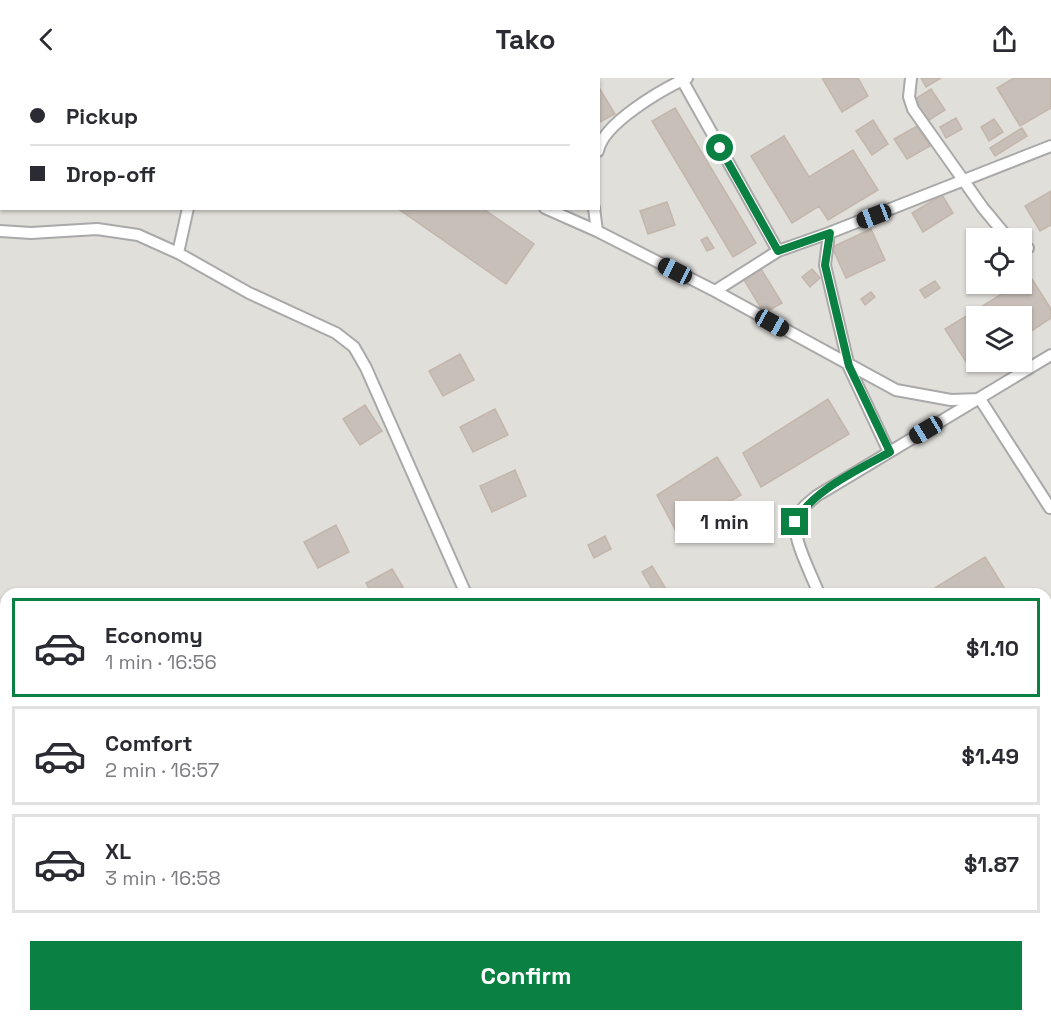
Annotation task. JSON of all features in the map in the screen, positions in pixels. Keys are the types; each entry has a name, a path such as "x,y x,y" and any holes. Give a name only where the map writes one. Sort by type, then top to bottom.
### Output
{"lane":[{"path":"911,78 909,97 913,109 1000,228"},
{"path":"600,146 613,127 640,105 684,79 778,251"},
{"path":"715,291 778,251 830,233 1051,146"},
{"path":"178,253 188,210"},
{"path":"550,210 597,231 715,291 896,390 951,400 980,399"},
{"path":"594,210 597,231"},
{"path":"0,231 31,233 98,229 138,236 178,253 249,292 336,333 354,347 366,368 463,588"},
{"path":"830,233 825,265 849,366 890,452"},
{"path":"817,588 796,534 795,522 803,507 818,495 1051,356"},
{"path":"980,399 1050,508"}],"shaded area":[{"path":"600,78 1051,78 1051,588 0,588 0,210 600,210"}],"building":[{"path":"822,78 858,78 868,96 842,112"},
{"path":"921,78 941,78 926,87"},
{"path":"1014,78 1051,78 1051,108 1020,126 997,88"},
{"path":"600,89 615,114 600,122"},
{"path":"931,89 945,110 926,122 912,101"},
{"path":"675,108 756,243 733,257 652,121"},
{"path":"956,118 962,129 946,138 940,127"},
{"path":"994,119 1003,132 989,141 981,127"},
{"path":"873,120 888,144 872,155 856,131"},
{"path":"917,126 930,146 907,159 894,139"},
{"path":"1022,128 1027,136 995,156 990,148"},
{"path":"784,136 809,177 853,150 878,190 828,220 819,206 792,223 751,156"},
{"path":"1051,191 1051,225 1040,231 1025,206"},
{"path":"942,195 953,213 923,232 912,213"},
{"path":"667,202 675,225 648,234 640,211"},
{"path":"400,210 485,210 534,244 506,284"},
{"path":"871,229 885,260 846,278 832,247"},
{"path":"707,237 714,248 707,251 701,240"},
{"path":"761,269 782,303 764,313 744,280"},
{"path":"812,269 820,278 810,287 802,277"},
{"path":"1032,279 1051,309 1051,318 1032,330 1032,306 982,306 1002,294 1032,294"},
{"path":"935,281 940,288 925,298 920,290"},
{"path":"871,292 875,297 865,305 861,299"},
{"path":"966,316 966,362 945,329"},
{"path":"460,354 474,380 443,396 429,371"},
{"path":"828,399 849,434 761,487 743,453"},
{"path":"365,405 382,431 360,445 343,419"},
{"path":"495,409 508,435 473,452 460,427"},
{"path":"717,457 741,495 677,533 657,495"},
{"path":"515,470 526,496 492,512 480,486"},
{"path":"758,520 761,529 751,533 747,524"},
{"path":"336,525 349,552 318,568 304,542"},
{"path":"605,536 611,549 594,558 588,545"},
{"path":"985,557 1004,588 935,588"},
{"path":"652,566 665,588 651,588 642,572"},
{"path":"392,569 403,587 369,588 366,583"}],"route":[{"path":"720,148 778,251 830,233 825,265 849,366 890,452 818,495 803,507 795,522"}]}
